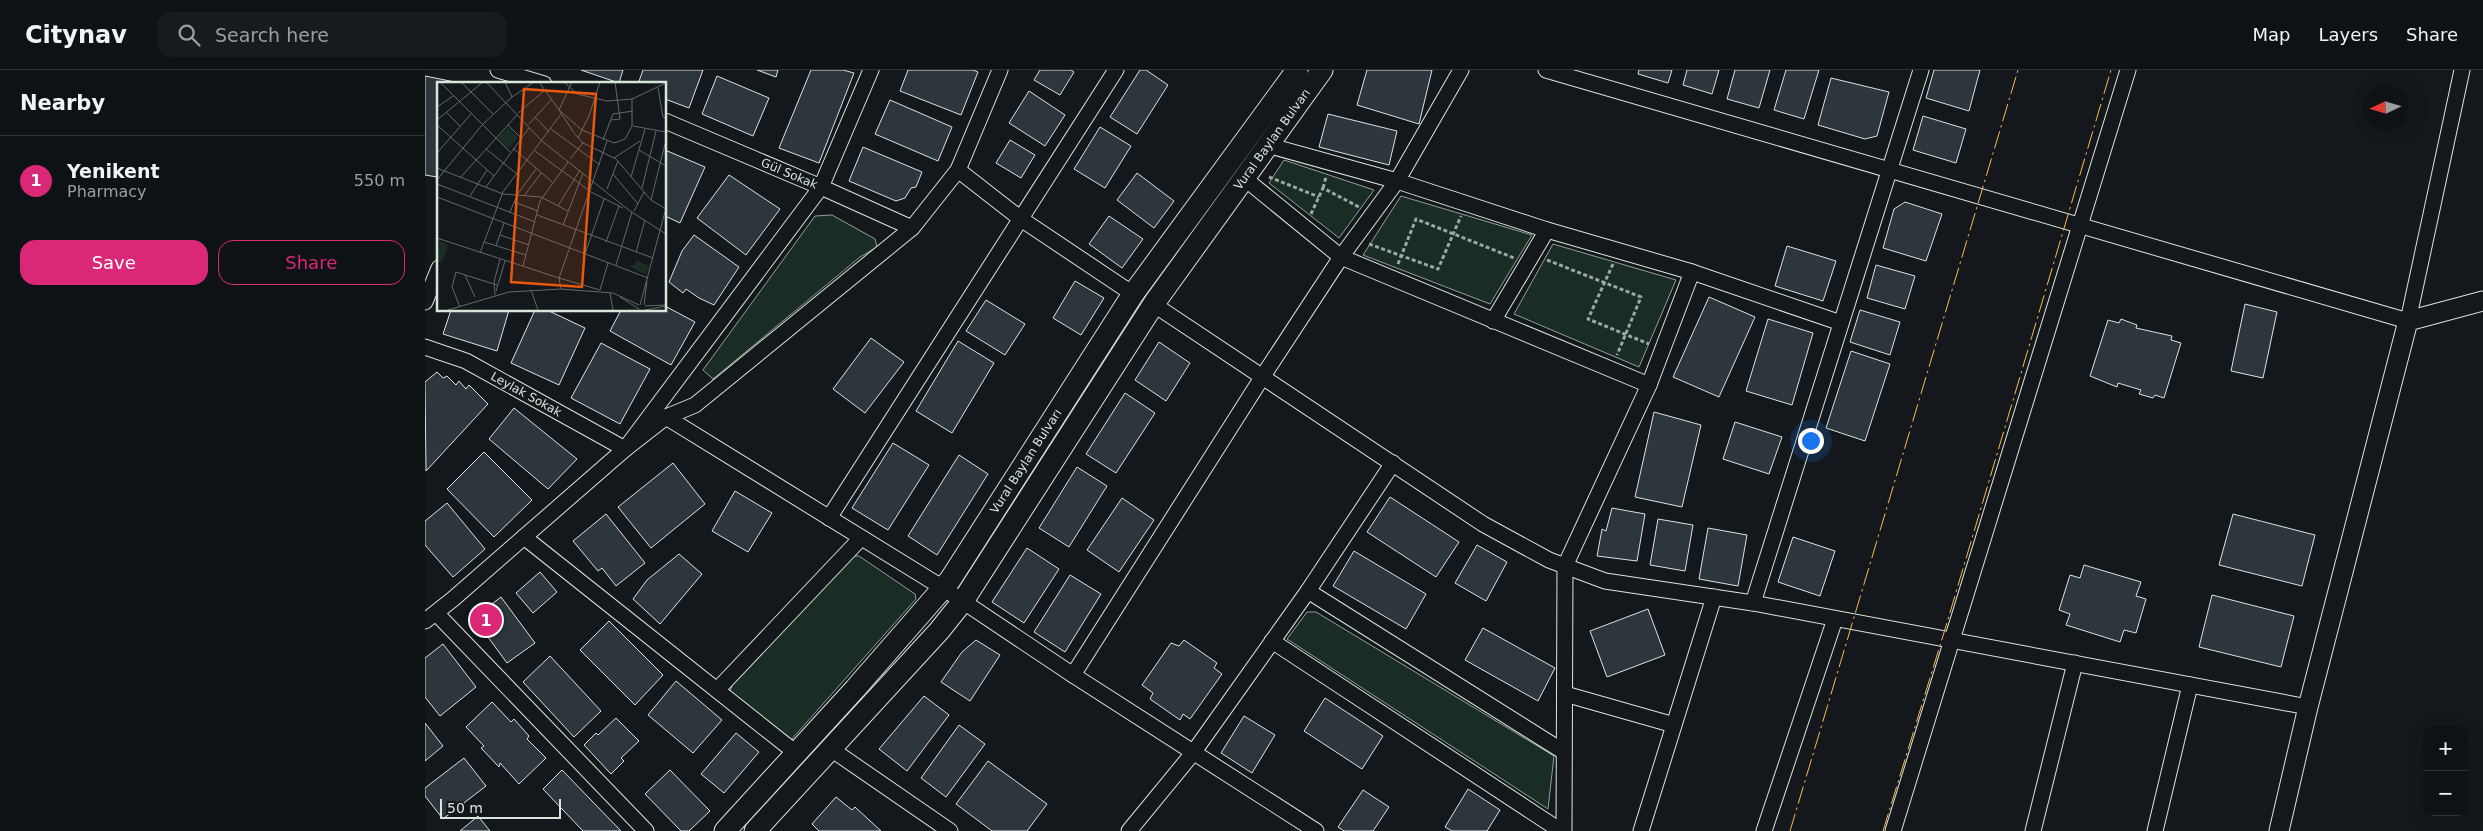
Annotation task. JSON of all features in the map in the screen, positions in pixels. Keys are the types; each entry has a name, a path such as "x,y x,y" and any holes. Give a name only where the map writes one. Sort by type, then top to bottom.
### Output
{"main road":[{"name":"Vural Baylan Bulvarı","path":"725,831 943,588 985,526 1133,294 1297,70"},
{"name":"Vural Baylan Bulvarı","path":"755,831 939,631 963,601 1153,304 1321,70"}],"street":[{"path":"498,70 537,82"},
{"path":"625,449 821,186 871,70"},
{"path":"646,831 430,617 625,449 667,416 695,405 912,228 957,170 1000,70"},
{"path":"829,518 1116,70"},
{"path":"1073,675 1341,257 1397,181 1461,70"},
{"path":"1545,70 2407,321 2483,301"},
{"path":"1753,603 1921,70"},
{"path":"1893,831 1997,500 2128,70"},
{"path":"2279,831 2308,707 2407,321 2462,70"},
{"name":"Gül Sokak","path":"666,120 821,186 912,228"},
{"path":"1267,145 1397,181 1547,230 1692,272 1841,323"},
{"path":"957,170 1021,219 1133,294"},
{"path":"1244,178 1341,257 1649,385"},
{"path":"1493,321 1547,230"},
{"path":"1562,831 1565,566 1649,385 1692,272"},
{"path":"425,302 437,273"},
{"path":"1153,304 1483,524 1549,560 1605,580 1753,603 2308,707"},
{"name":"Leylak Sokak","path":"425,347 466,361 625,449"},
{"path":"667,416 943,588 1073,675 1316,831"},
{"path":"1129,831 1193,753 1308,591 1393,463"},
{"path":"524,537 796,753"},
{"path":"717,690 861,538"},
{"path":"1308,591 1564,752"},
{"path":"1641,831 1714,597"},
{"path":"1764,831 1835,618"},
{"path":"1272,641 1562,831"},
{"path":"2033,831 2075,663"},
{"path":"2155,831 2190,685"},
{"path":"1565,694 1674,725"},
{"path":"831,749 950,831"}],"path":[{"path":"1309,218 1323,188 1328,171"},
{"path":"1269,177 1319,197"},
{"path":"1323,188 1364,210"},
{"path":"1366,243 1438,269 1463,211"},
{"path":"1395,271 1416,219 1519,260"},
{"path":"1542,258 1641,297 1616,357"},
{"path":"1615,259 1588,319 1652,345"}],"green space":[{"path":"1284,160 1374,190 1339,238 1269,183"},
{"path":"1401,196 1532,235 1490,304 1363,255"},
{"path":"832,215 875,239 877,247 860,257 713,379 703,370 815,216"},
{"path":"1553,244 1676,280 1639,367 1514,314"},
{"path":"851,556 859,556 915,594 916,599 791,740 730,691 733,684"},
{"path":"1307,612 1316,612 1554,756 1548,809 1287,639"}],"building":[{"path":"581,70 623,70 619,82"},
{"path":"643,70 703,70 689,108 666,99 666,82 639,82"},
{"path":"757,70 778,70 776,77"},
{"path":"811,70 843,70 854,73 819,163 779,148"},
{"path":"908,70 973,70 978,72 961,115 900,91"},
{"path":"1040,70 1071,70 1074,72 1060,95 1034,80"},
{"path":"1140,70 1146,70 1168,85 1137,134 1110,117"},
{"path":"1367,70 1432,70 1419,124 1357,105"},
{"path":"1639,70 1672,70 1668,83 1638,74"},
{"path":"1687,70 1719,70 1712,94 1683,85"},
{"path":"1735,70 1770,70 1759,108 1727,99"},
{"path":"1786,70 1819,70 1804,119 1774,110"},
{"path":"1934,70 1980,70 1969,111 1926,98"},
{"path":"425,76 455,82 437,82 437,177 425,175"},
{"path":"717,76 769,98 753,136 702,114"},
{"path":"1831,78 1889,92 1877,136 1865,139 1818,125"},
{"path":"1029,91 1065,115 1045,146 1009,123"},
{"path":"890,100 952,127 938,161 875,134"},
{"path":"1328,114 1397,131 1389,165 1319,147"},
{"path":"1923,116 1966,129 1956,163 1913,150"},
{"path":"1100,127 1131,146 1105,188 1074,169"},
{"path":"1010,140 1035,155 1021,178 996,163"},
{"path":"863,147 922,172 916,187 911,188 905,198 896,201 849,181"},
{"path":"666,150 705,167 680,223 666,216"},
{"path":"1137,173 1174,201 1154,228 1117,200"},
{"path":"729,175 780,209 746,255 697,218"},
{"path":"1905,202 1942,214 1926,261 1883,248 1894,209"},
{"path":"1109,216 1143,239 1122,268 1089,244"},
{"path":"694,235 739,267 714,305 686,289 683,293 669,282 682,251"},
{"path":"1787,246 1836,261 1823,301 1775,286"},
{"path":"1876,265 1915,276 1905,309 1867,298"},
{"path":"1075,281 1104,298 1081,335 1053,318"},
{"path":"1709,297 1755,317 1719,397 1673,377"},
{"path":"986,300 1025,324 1005,355 966,331"},
{"path":"2245,304 2277,312 2263,378 2231,371"},
{"path":"666,307 695,322 671,365 610,331 620,311 666,311"},
{"path":"1860,310 1900,322 1890,355 1850,342"},
{"path":"451,311 509,311 497,351 443,334"},
{"path":"535,311 549,311 585,328 559,385 511,363"},
{"path":"1768,319 1813,333 1792,405 1746,391"},
{"path":"2121,319 2137,325 2136,328 2172,336 2171,340 2181,343 2164,398 2155,395 2153,398 2139,394 2141,390 2118,383 2117,387 2090,376 2108,320 2119,323"},
{"path":"871,338 904,362 865,413 833,389"},
{"path":"958,341 994,363 952,433 916,411"},
{"path":"1159,342 1190,363 1166,401 1135,380"},
{"path":"601,343 650,369 620,424 571,398"},
{"path":"1851,351 1890,364 1865,441 1826,428"},
{"path":"437,372 443,378 447,376 456,385 459,381 466,389 469,385 488,404 426,471 425,382"},
{"path":"1125,393 1155,413 1116,473 1086,454"},
{"path":"514,408 577,459 548,489 489,439"},
{"path":"1654,412 1701,425 1682,507 1635,497"},
{"path":"1735,422 1782,437 1769,474 1723,459"},
{"path":"893,443 929,465 888,530 852,508"},
{"path":"484,452 532,500 494,537 447,489"},
{"path":"959,455 988,474 937,555 908,536"},
{"path":"673,463 705,504 651,548 618,507"},
{"path":"1077,467 1107,486 1069,547 1039,528"},
{"path":"735,491 772,513 748,552 712,531"},
{"path":"1390,497 1459,542 1436,577 1367,532"},
{"path":"1122,498 1154,520 1119,572 1087,550"},
{"path":"447,503 485,549 453,577 425,545 425,521"},
{"path":"1612,508 1645,514 1637,561 1597,556 1602,529 1606,531"},
{"path":"606,514 645,563 616,586 602,568 598,571 573,541"},
{"path":"2233,514 2315,535 2302,586 2219,565"},
{"path":"1658,519 1693,525 1685,571 1650,565"},
{"path":"1708,528 1747,535 1738,586 1699,579"},
{"path":"1793,537 1835,551 1820,596 1778,582"},
{"path":"1477,545 1507,562 1486,601 1455,583"},
{"path":"1027,548 1059,569 1024,623 992,602"},
{"path":"1354,551 1426,594 1406,629 1333,586"},
{"path":"679,554 702,574 660,624 633,599 647,580"},
{"path":"2084,565 2141,582 2136,596 2146,599 2136,633 2124,630 2120,642 2066,625 2070,614 2059,610 2070,575 2080,578"},
{"path":"540,572 557,592 533,613 516,593"},
{"path":"1070,575 1101,594 1065,652 1034,632"},
{"path":"2212,595 2294,616 2281,667 2199,647"},
{"path":"501,597 535,643 507,663 485,633 482,635 471,620"},
{"path":"1648,609 1665,655 1607,677 1590,631"},
{"path":"609,621 663,675 635,705 580,650"},
{"path":"1483,628 1555,668 1538,701 1465,660"},
{"path":"976,640 1000,655 970,701 941,682 962,652"},
{"path":"1184,640 1217,663 1214,668 1222,674 1190,719 1183,714 1180,720 1150,699 1153,693 1142,685 1171,643 1179,646"},
{"path":"443,644 476,687 440,716 425,697 425,658"},
{"path":"550,656 601,711 574,737 523,682"},
{"path":"676,681 722,720 693,753 648,715"},
{"path":"924,696 949,715 907,771 879,749"},
{"path":"1325,698 1383,736 1362,769 1304,731"},
{"path":"492,702 511,722 514,719 529,736 527,739 546,758 519,784 500,763 499,767 481,748 484,746 466,727"},
{"path":"1244,716 1275,735 1252,773 1221,753"},
{"path":"616,718 639,741 621,758 624,761 611,774 584,745"},
{"path":"425,723 443,746 425,761"},
{"path":"959,725 985,744 946,797 921,778"},
{"path":"736,733 759,752 724,793 701,774"},
{"path":"464,758 486,786 443,819 425,796 425,788"},
{"path":"988,761 1047,804 1027,831 992,831 956,804"},
{"path":"562,770 621,831 583,831 543,789"},
{"path":"670,770 710,811 689,831 681,831 645,794"},
{"path":"1468,789 1500,810 1487,831 1452,831 1445,827"},
{"path":"1363,790 1389,807 1373,831 1344,831 1338,827"},
{"path":"836,797 852,810 855,807 881,831 819,831 812,824"},
{"path":"478,816 490,831 460,831"}],"power":[{"path":"1790,831 2018,70"},
{"path":"1883,831 1946,626 2111,70"}],"place":[{"name":"Yenikent","path":"486,620"}]}
